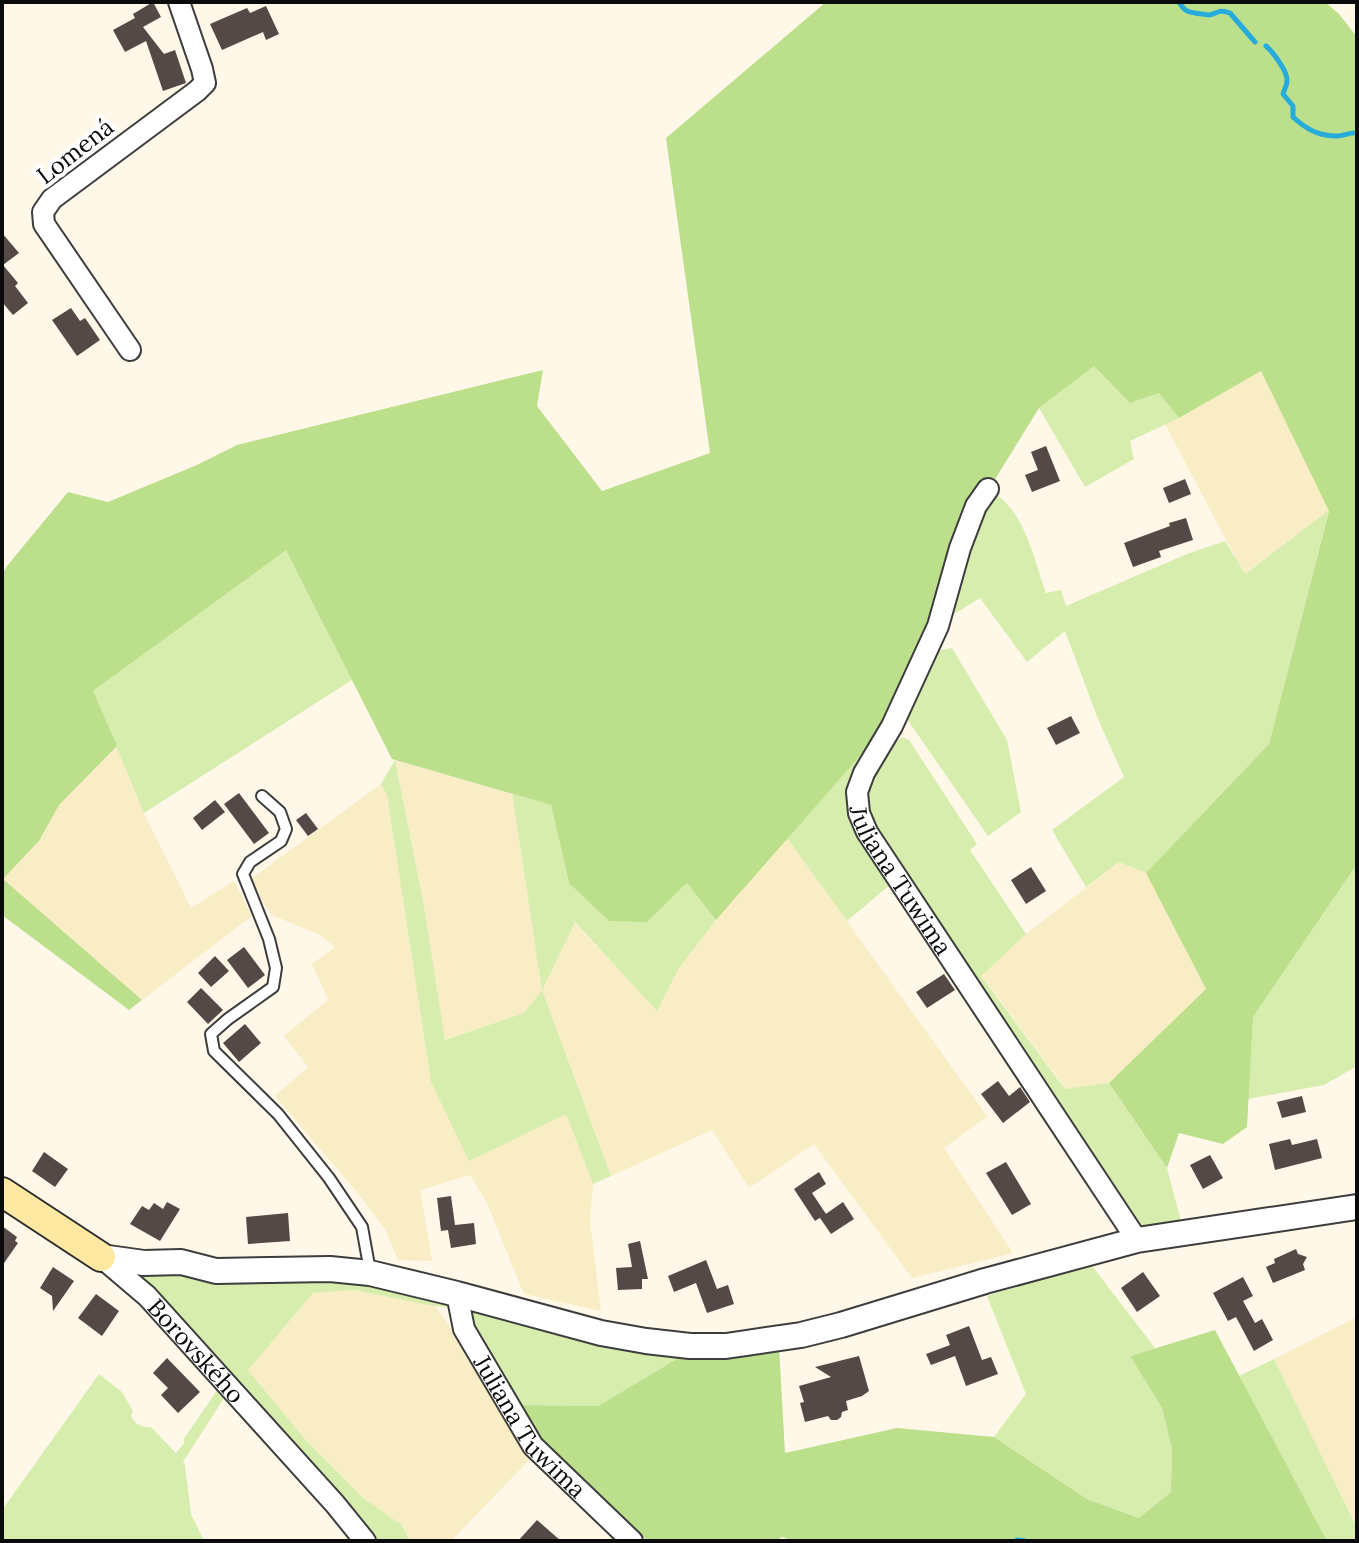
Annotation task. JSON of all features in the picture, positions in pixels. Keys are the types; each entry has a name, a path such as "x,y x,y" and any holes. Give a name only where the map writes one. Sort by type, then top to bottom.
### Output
{"main road":[{"path":"2,1192 101,1257"}],"street":[{"name":"Lomená","path":"130,350 44,224 43,212 52,199 205,83 179,2"},
{"name":"Juliana Tuwima","path":"988,489 976,506 960,548 938,626 892,726 864,773 857,792 859,813 867,832 1137,1240"},
{"path":"101,1257 140,1275 181,1262 216,1271 330,1269 370,1273 616,1336 690,1346 726,1346 801,1335 841,1325 985,1281 1137,1240 1357,1207"},
{"name":"Borovského","path":"140,1275 147,1296 365,1541"},
{"name":"Juliana Tuwima","path":"457,1294 464,1329 533,1446 632,1541"}],"lane":[{"path":"262,796 280,812 286,829 281,841 250,862 243,874 269,939 276,968 273,987 211,1034 214,1051 278,1114 329,1178 362,1227 370,1273"}],"shaded area":[{"path":"1261,371 1329,510 1244,574 1165,424"},
{"path":"117,746 144,813 191,908 234,881 252,916 142,1000 3,879 39,841 59,805"},
{"path":"395,760 512,794 542,988 574,922 657,1010 679,968 787,838 987,1116 944,1148 1013,1253 912,1278 814,1144 749,1188 712,1130 611,1176 542,990 524,1013 444,1040 423,901"},
{"path":"381,784 387,795 431,1082 566,1114 593,1184 590,1222 601,1311 525,1294 487,1203 470,1175 420,1190 432,1261 398,1260 385,1229 275,1096 308,1067 284,1036 328,1000 312,964 335,947 320,935 272,915 251,879"},
{"path":"1119,862 1146,873 1206,989 1109,1083 1066,1089 981,975 1026,934"},
{"path":"355,1290 435,1306 530,1459 451,1541 410,1541 402,1525 363,1498 303,1437 248,1370 313,1293"},
{"path":"1357,1317 1357,1528 1274,1359"}],"green space":[{"path":"826,2 1325,2 1357,37 1357,864 1253,1017 1247,1127 1223,1144 1179,1133 1167,1168 1109,1083 1206,989 1146,873 1269,744 1329,511 1261,371 1179,418 1159,393 1130,403 1094,366 1039,408 949,554 930,637 888,724 716,920 687,883 647,922 609,921 569,883 551,805 392,759 286,550 93,691 117,746 59,805 39,841 3,879 142,1000 129,1010 2,915 2,575 68,492 108,502 237,445 543,370 537,406 602,491 710,453 666,138"},
{"path":"1094,365 1130,403 1159,393 1179,418 1130,441 1134,459 1085,487 1039,408"},
{"path":"997,495 1022,527 1046,593 1061,590 1066,606 1225,541 1245,574 1329,510 1269,744 1146,873 1119,862 1086,887 1052,830 1124,777 1065,631 1027,662 980,598 951,616 966,545 982,501"},
{"path":"286,549 352,680 144,813 93,691"},
{"path":"952,648 1007,740 1021,812 988,836 907,719 940,650"},
{"path":"903,737 909,740 977,844 970,850 1026,934 981,976 1065,1089 1109,1083 1167,1168 1181,1221 1138,1229 869,820 861,792 884,748"},
{"path":"871,743 848,796 891,884 847,921 787,838"},
{"path":"395,760 423,901 445,1040 524,1013 542,990 611,1176 593,1184 566,1114 469,1161 431,1082 387,795 381,784"},
{"path":"512,794 551,805 569,883 647,922 687,883 716,920 679,968 657,1011 575,922 542,990"},
{"path":"1357,864 1357,1066 1324,1085 1248,1099 1253,1017"},
{"path":"1089,1262 1155,1348 1130,1356 1162,1408 1172,1449 1171,1492 1139,1518 1087,1499 994,1437 1026,1394 987,1296"},
{"path":"133,1267 152,1273 224,1279 320,1277 419,1294 453,1308 355,1290 313,1293 248,1370 303,1437 363,1498 402,1525 410,1541 375,1541"},
{"path":"471,1309 685,1354 598,1406 516,1405 470,1325"},
{"path":"1215,1330 1327,1541 794,1541 782,1537 776,1541 648,1541 535,1436 516,1405 598,1406 685,1354 779,1347 785,1453 897,1428 994,1437 1087,1499 1139,1518 1171,1492 1172,1449 1162,1408 1130,1356"},
{"path":"1274,1359 1357,1528 1357,1541 1327,1541 1239,1376"},
{"path":"99,1374 122,1392 133,1411 131,1416 135,1422 151,1427 176,1453 218,1389 226,1395 183,1462 191,1514 204,1541 2,1541 2,1510"}],"building":[{"path":"153,2 161,17 143,27 164,54 175,50 186,83 163,91 146,41 125,52 113,30 135,18 133,14"},
{"path":"266,6 279,34 266,40 263,32 222,50 210,24 247,8 250,13"},
{"path":"2,233 19,253 3,265 18,283 15,286 28,303 13,315 2,302"},
{"path":"71,308 80,321 85,318 100,340 77,356 52,320"},
{"path":"1046,446 1060,481 1032,492 1025,475 1038,470 1031,452"},
{"path":"1185,479 1191,494 1169,503 1163,488"},
{"path":"1186,518 1193,540 1159,551 1161,557 1133,567 1124,543"},
{"path":"1071,716 1080,733 1056,745 1047,728"},
{"path":"239,793 269,833 254,844 224,804"},
{"path":"215,800 225,812 202,830 193,818"},
{"path":"306,813 318,829 308,836 296,820"},
{"path":"1031,867 1046,891 1026,904 1011,880"},
{"path":"244,947 265,975 248,988 227,960"},
{"path":"215,956 229,971 211,987 198,973"},
{"path":"944,974 955,990 927,1008 916,992"},
{"path":"201,988 223,1010 208,1024 187,1002"},
{"path":"245,1024 261,1043 239,1062 223,1043"},
{"path":"998,1081 1009,1096 1020,1087 1030,1102 1003,1123 981,1094"},
{"path":"1302,1096 1306,1112 1282,1118 1277,1102"},
{"path":"1290,1139 1292,1145 1317,1139 1322,1158 1275,1170 1269,1144"},
{"path":"44,1152 68,1169 55,1187 32,1171"},
{"path":"1210,1155 1223,1178 1203,1189 1190,1165"},
{"path":"1006,1162 1031,1204 1012,1215 986,1173"},
{"path":"819,1172 826,1184 812,1193 826,1214 815,1221 794,1189"},
{"path":"451,1196 455,1225 474,1223 476,1244 451,1248 448,1230 441,1231 437,1198"},
{"path":"167,1202 180,1209 160,1241 130,1224 142,1206 149,1210 154,1203 163,1209"},
{"path":"843,1202 854,1219 831,1234 820,1218"},
{"path":"288,1213 290,1241 248,1244 246,1217"},
{"path":"2,1226 17,1237 15,1241 18,1243 2,1266"},
{"path":"640,1241 648,1279 642,1279 642,1289 618,1290 616,1268 632,1267 628,1244"},
{"path":"1296,1249 1298,1254 1307,1257 1303,1264 1305,1270 1273,1283 1266,1267 1275,1263 1274,1259"},
{"path":"706,1260 717,1289 728,1285 734,1304 707,1313 696,1283 674,1292 668,1276"},
{"path":"53,1267 74,1281 53,1311 52,1296 40,1288"},
{"path":"1143,1272 1160,1296 1137,1312 1121,1288"},
{"path":"1243,1277 1253,1296 1243,1301 1255,1323 1262,1319 1273,1340 1254,1351 1236,1317 1228,1321 1213,1293"},
{"path":"96,1294 119,1311 102,1336 78,1318"},
{"path":"969,1326 982,1360 991,1357 998,1374 966,1386 955,1356 931,1365 926,1354 950,1345 946,1335"},
{"path":"859,1356 869,1391 846,1401 848,1410 842,1412 837,1420 831,1420 828,1416 805,1422 799,1386 831,1377 815,1367"},
{"path":"167,1358 200,1392 178,1413 161,1395 168,1388 153,1373"},
{"path":"537,1520 561,1541 518,1541"}],"waterway":[{"path":"1179,2 1186,11 1209,15 1221,11 1230,13 1255,42"},
{"path":"1266,46 1287,77 1283,94 1293,106 1293,117 1324,135 1357,133"},
{"path":"1017,1540 1025,1541"}]}
